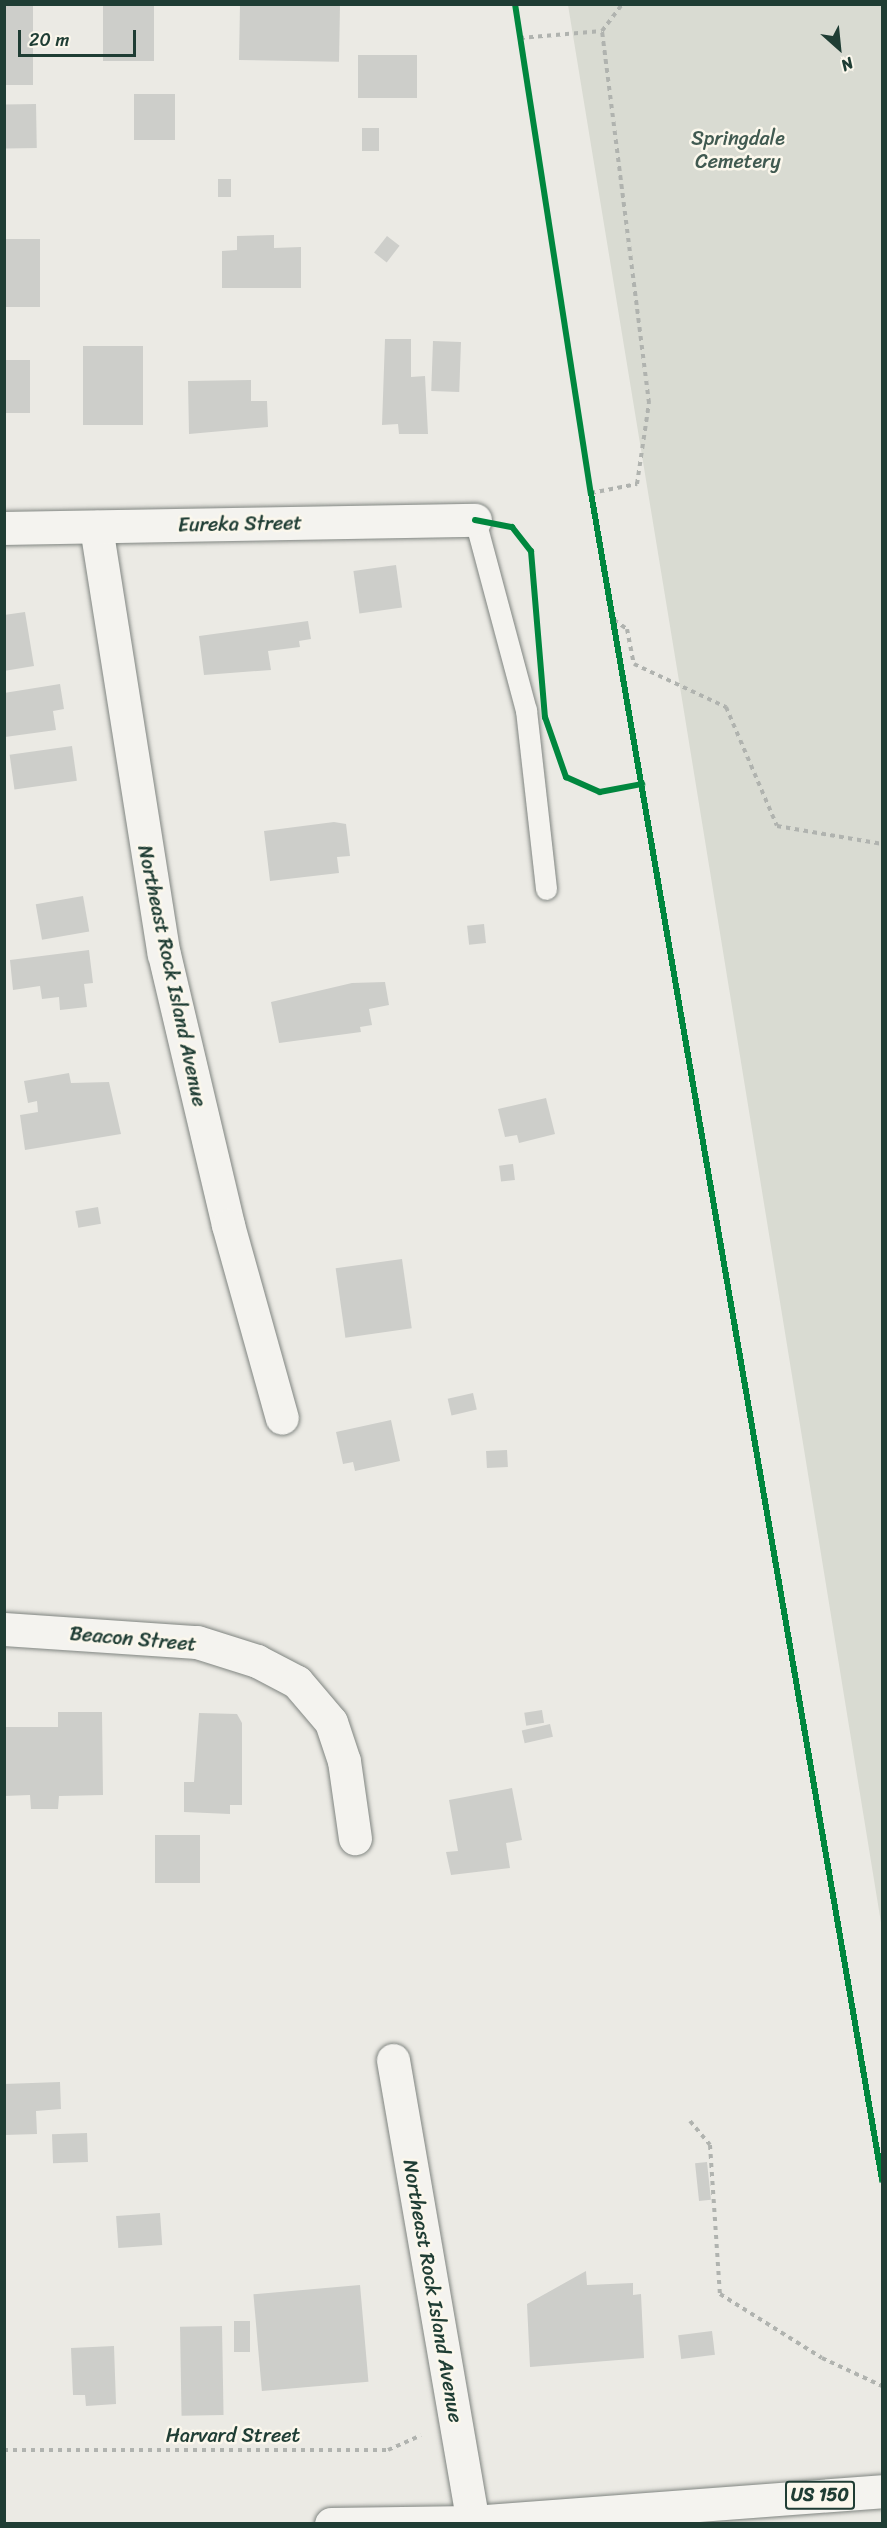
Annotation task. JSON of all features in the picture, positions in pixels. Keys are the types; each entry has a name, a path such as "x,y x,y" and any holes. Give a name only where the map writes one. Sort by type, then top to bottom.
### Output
{"main road":[{"name":"Eureka Street","path":"4,528 475,520"},
{"name":"Northeast Rock Island Avenue","path":"96,527 164,954 228,1225 282,1418"},
{"name":"Beacon Street","path":"4,1629 197,1642 257,1661 297,1682 331,1722 345,1761 355,1838"},
{"name":"Northeast Rock Island Avenue","path":"393,2060 455,2420 468,2523"},
{"name":"US 150","path":"331,2523 468,2523 882,2491"}],"lane":[{"path":"475,520 526,710 546,889"}],"path":[{"path":"591,494 637,484 649,403 603,31 622,4"},
{"path":"518,27 522,50"},
{"path":"520,39 603,31"},
{"path":"589,482 593,504"},
{"path":"612,609 616,631"},
{"path":"614,620 627,629 634,664 726,707 777,826 882,844"},
{"path":"690,2121 710,2145 720,2294 822,2358 882,2386"}],"green space":[{"name":"Springdale Cemetery","path":"568,5 882,5 882,1929 680,687"}],"building":[{"path":"4,4 33,4 33,85 4,85"},
{"path":"103,4 154,4 154,61 103,61"},
{"path":"240,4 340,6 339,62 239,60"},
{"path":"358,55 417,55 417,98 358,98"},
{"path":"134,94 175,94 175,140 134,140"},
{"path":"36,104 37,148 6,149 5,105"},
{"path":"362,128 379,128 379,151 362,151"},
{"path":"218,179 231,179 231,197 218,197"},
{"path":"274,235 274,248 301,247 301,288 222,288 222,251 237,250 237,236"},
{"path":"387,236 400,246 387,262 374,253"},
{"path":"4,239 40,239 40,307 4,307"},
{"path":"385,339 411,339 411,377 425,376 428,434 399,434 398,424 382,425"},
{"path":"433,341 461,342 459,392 431,391"},
{"path":"83,346 143,346 143,425 83,425"},
{"path":"4,360 30,360 30,413 4,413"},
{"path":"251,380 251,401 267,401 268,427 189,434 188,381"},
{"path":"396,565 402,608 359,614 353,571"},
{"path":"25,612 34,666 4,671 4,615"},
{"path":"308,621 311,639 299,641 300,647 268,651 271,670 204,675 199,636"},
{"path":"60,684 64,709 53,711 56,730 5,737 4,693"},
{"path":"72,746 77,781 14,789 10,755"},
{"path":"334,822 346,824 350,856 337,857 339,873 270,881 264,831"},
{"path":"83,896 89,931 42,940 36,904"},
{"path":"484,924 486,943 469,945 467,926"},
{"path":"89,950 93,983 84,984 87,1007 60,1010 59,997 42,999 40,986 13,990 10,960"},
{"path":"385,982 389,1005 369,1009 372,1025 360,1027 361,1032 279,1043 271,1002 352,983"},
{"path":"69,1073 71,1083 109,1082 121,1134 25,1150 20,1115 38,1112 37,1101 28,1103 24,1081"},
{"path":"546,1098 555,1134 519,1143 517,1135 505,1137 498,1109"},
{"path":"513,1164 515,1180 501,1182 499,1166"},
{"path":"98,1207 101,1224 78,1228 75,1211"},
{"path":"402,1259 412,1328 345,1338 336,1268"},
{"path":"473,1393 477,1410 451,1415 448,1399"},
{"path":"391,1420 400,1461 355,1471 353,1462 343,1464 336,1432"},
{"path":"507,1450 508,1467 487,1468 486,1451"},
{"path":"542,1710 544,1723 526,1726 524,1713"},
{"path":"58,1712 102,1712 103,1795 59,1796 58,1809 31,1809 30,1795 4,1796 4,1727 58,1727"},
{"path":"199,1713 237,1714 242,1723 242,1805 230,1805 230,1814 184,1812 184,1782 194,1782"},
{"path":"550,1724 553,1737 525,1743 522,1731"},
{"path":"512,1788 522,1840 506,1843 510,1868 451,1875 446,1852 458,1851 449,1800"},
{"path":"155,1835 200,1835 200,1883 155,1883"},
{"path":"60,2082 61,2109 36,2111 37,2134 4,2135 4,2084"},
{"path":"87,2133 88,2162 53,2163 52,2134"},
{"path":"707,2162 711,2200 699,2201 695,2163"},
{"path":"160,2213 162,2245 118,2248 116,2216"},
{"path":"586,2271 587,2285 633,2283 633,2295 641,2294 644,2358 530,2367 527,2304"},
{"path":"360,2285 368,2382 262,2391 253,2294"},
{"path":"234,2321 250,2321 250,2352 234,2352"},
{"path":"222,2326 224,2415 182,2416 180,2327"},
{"path":"712,2331 715,2355 681,2359 678,2335"},
{"path":"114,2346 116,2404 86,2406 85,2395 73,2395 71,2348"}],"cycle path":[{"path":"515,4 591,493 882,2180"},
{"path":"475,520 512,527 531,551 545,717 566,777 600,792 642,784"}]}
